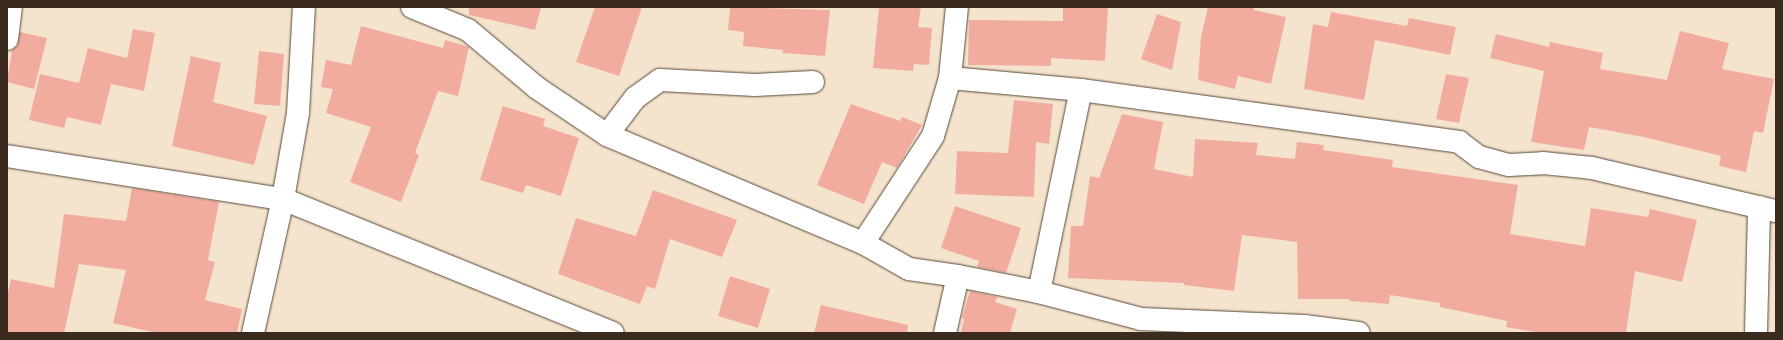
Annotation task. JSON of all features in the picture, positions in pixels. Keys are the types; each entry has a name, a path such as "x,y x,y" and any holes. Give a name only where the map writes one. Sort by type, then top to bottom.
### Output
{"street":[{"path":"7,39 11,7"},
{"path":"253,333 283,199 298,113 304,7"},
{"path":"412,7 468,30 536,88 607,135 863,243 909,269 958,276 1039,292 1140,326 1304,326 1359,333"},
{"path":"863,243 933,136 950,78 958,7"},
{"path":"950,78 1081,90 1459,142 1479,156 1509,165 1543,163 1592,168 1767,209 1756,333"},
{"path":"607,135 635,98 660,80 755,85 813,82"},
{"path":"1039,292 1081,90"},
{"path":"7,156 283,199 613,333"},
{"path":"946,333 958,276"}],"building":[{"path":"469,7 541,7 535,30 469,15"},
{"path":"595,7 642,7 619,76 576,62"},
{"path":"730,7 830,10 825,56 782,53 783,50 743,46 744,32 728,30"},
{"path":"879,7 921,7 918,27 932,28 929,65 914,64 913,71 873,68"},
{"path":"1063,7 1108,7 1105,61 1051,58 1051,66 968,65 969,20 1063,21"},
{"path":"1208,7 1254,7 1254,10 1286,17 1271,84 1238,76 1235,89 1198,80 1201,37"},
{"path":"1331,12 1407,26 1409,18 1456,27 1450,55 1375,40 1364,100 1304,89 1313,24 1328,27"},
{"path":"1157,14 1181,22 1172,70 1141,59"},
{"path":"361,26 443,48 445,40 469,47 458,96 438,91 415,153 419,155 401,202 350,182 371,127 326,113 333,89 321,87 326,60 351,65"},
{"path":"133,29 155,33 144,91 111,84 101,125 67,117 64,128 29,120 40,74 79,83 88,48 127,58"},
{"path":"1680,31 1729,43 1722,69 1774,79 1763,133 1754,131 1746,172 1719,166 1721,156 1644,137 1589,127 1584,150 1531,142 1544,71 1490,58 1496,34 1549,47 1550,42 1603,53 1600,69 1667,80"},
{"path":"20,32 47,38 34,89 7,82 12,50 17,46"},
{"path":"259,51 284,54 280,106 254,104"},
{"path":"191,56 221,63 213,102 267,116 254,165 172,146"},
{"path":"1446,74 1469,78 1459,123 1436,119"},
{"path":"1014,100 1053,104 1049,144 1036,142 1034,197 955,194 957,151 1008,153"},
{"path":"851,104 900,121 902,117 922,125 897,168 882,162 864,204 817,185"},
{"path":"503,106 545,119 543,126 579,138 561,196 526,185 523,193 480,180"},
{"path":"1122,114 1163,122 1154,169 1193,177 1195,139 1258,143 1256,155 1295,159 1297,142 1324,145 1323,150 1393,160 1392,167 1518,185 1510,234 1585,246 1591,208 1648,217 1650,209 1697,220 1682,282 1635,271 1626,333 1541,333 1506,327 1507,321 1440,307 1440,303 1390,295 1389,304 1349,301 1350,299 1298,299 1297,242 1242,235 1234,291 1184,285 1184,283 1068,278 1071,226 1083,226 1090,176 1099,178"},
{"path":"132,188 219,202 208,260 215,262 205,300 242,309 237,333 156,333 113,323 126,270 79,264 64,333 7,333 7,297 11,279 54,288 64,214 126,221"},
{"path":"653,190 737,220 722,257 670,239 655,289 647,286 640,304 558,274 576,218 636,236"},
{"path":"955,206 1021,228 1006,273 977,267 979,261 941,248"},
{"path":"730,276 770,289 758,328 718,316"},
{"path":"970,291 997,297 995,302 1017,309 1010,333 961,333 964,319 962,318"},
{"path":"821,305 908,325 907,333 814,333"}]}
